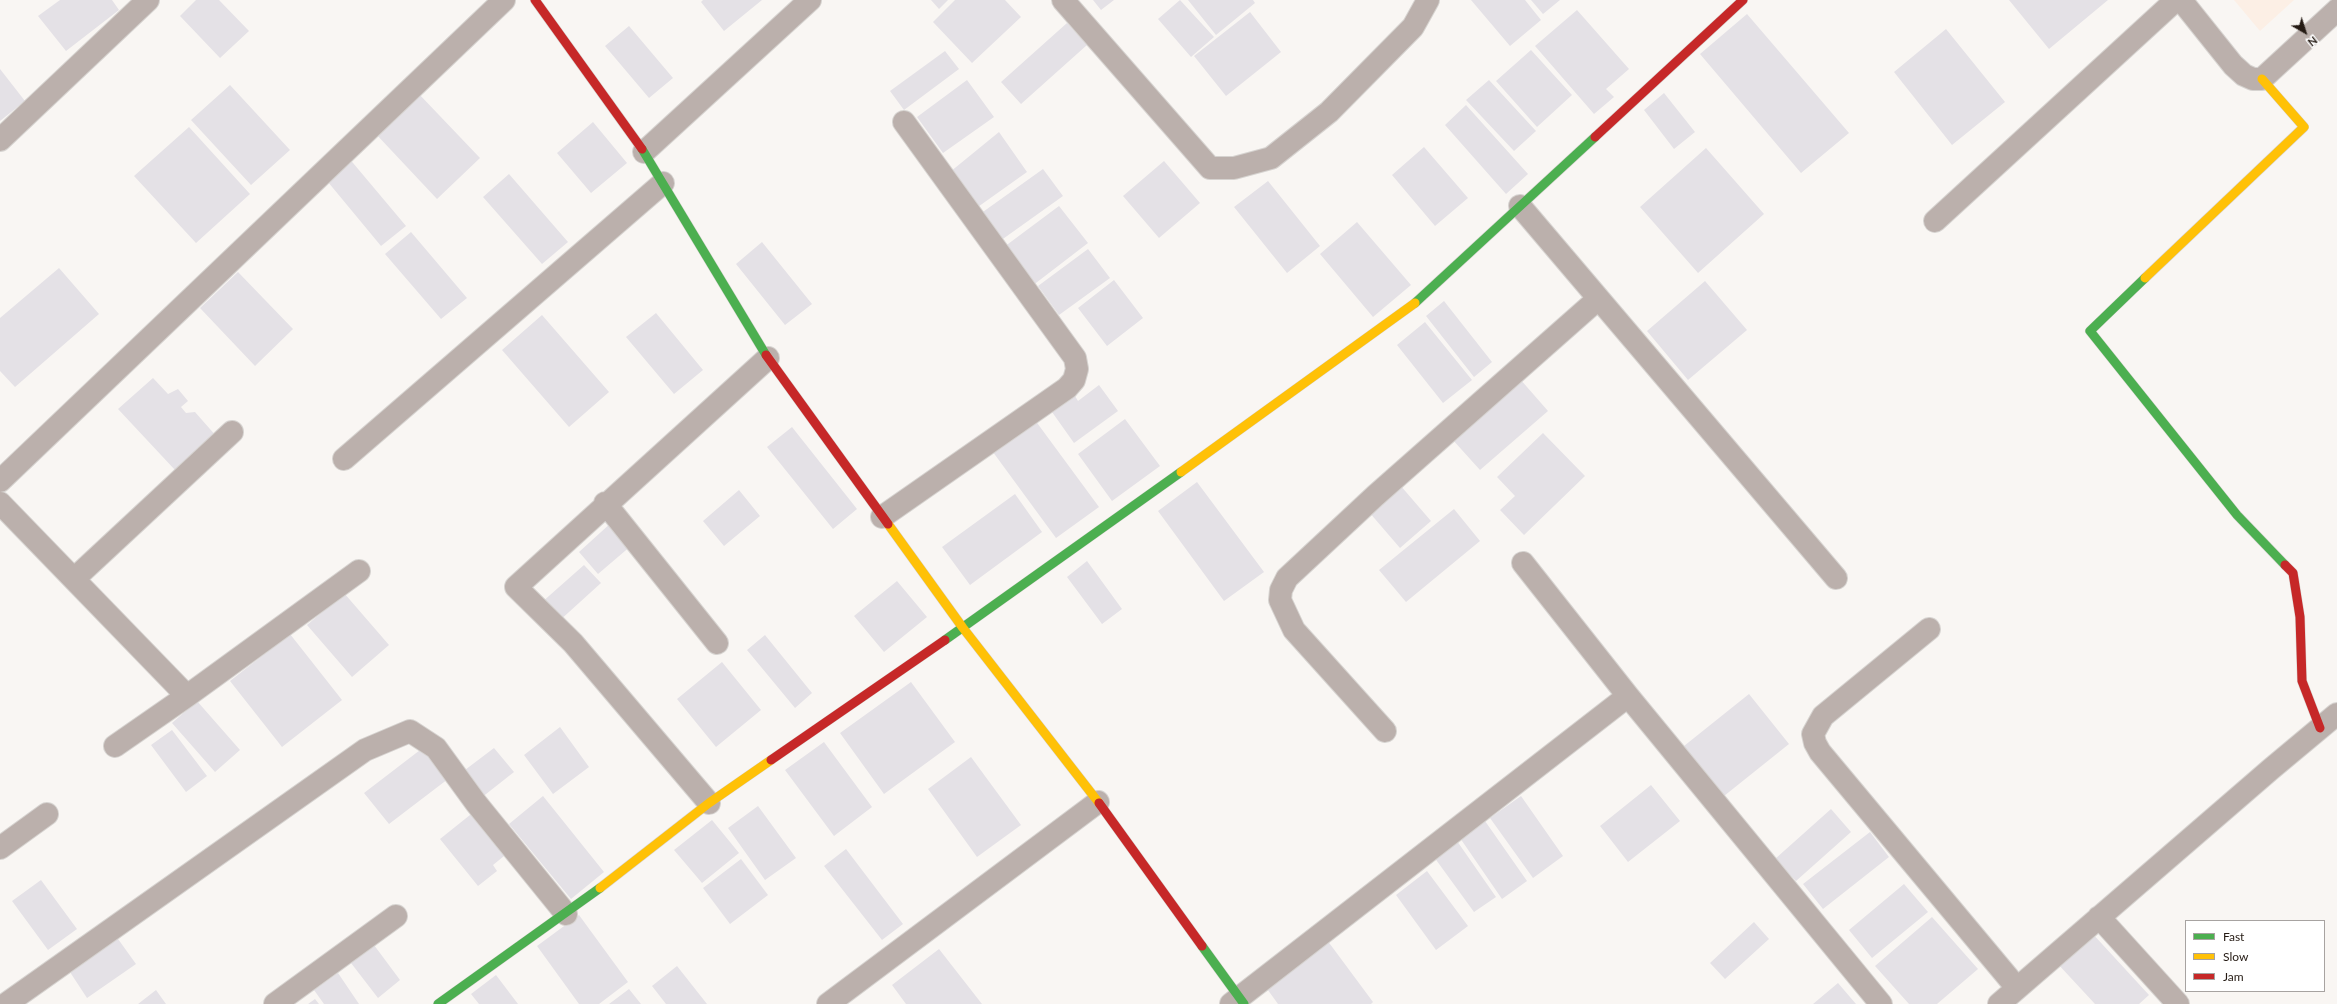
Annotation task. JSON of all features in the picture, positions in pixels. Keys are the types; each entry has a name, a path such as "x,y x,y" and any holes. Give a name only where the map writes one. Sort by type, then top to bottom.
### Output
{"street":[{"path":"0,140 148,0"},
{"path":"0,481 504,0"},
{"path":"535,0 644,152 768,358 963,628 1098,802 1238,1002 1628,696"},
{"path":"644,152 810,0"},
{"path":"1063,0 1210,168 1234,168 1271,158 1329,112 1413,27 1428,0"},
{"path":"438,1004 566,914 709,803 963,628 1406,311 1743,0"},
{"path":"1935,221 2176,0"},
{"path":"2181,0 2244,76 2253,79 2262,79 2337,10"},
{"path":"2262,79 2304,127 2090,331 2237,515 2293,573 2300,618 2302,680 2320,728"},
{"path":"882,517 1067,388 1074,380 1077,369 1075,358 904,122"},
{"path":"344,459 663,183"},
{"path":"1520,206 1836,578"},
{"path":"1385,731 1294,630 1280,600 1281,590 1287,578 1370,501 1598,298"},
{"path":"709,803 573,643 516,587 605,503 768,358"},
{"path":"74,579 232,432"},
{"path":"0,503 187,696"},
{"path":"605,503 717,643"},
{"path":"1523,563 1628,696 1881,1004"},
{"path":"115,746 359,572"},
{"path":"1929,629 1823,716 1813,734 1815,743 1820,752 2017,988"},
{"path":"1999,1004 2337,714"},
{"path":"6,1004 365,750 410,731 436,748 476,803 566,914"},
{"path":"828,1004 1098,802"},
{"path":"0,848 48,814"},
{"path":"275,1004 396,916"},
{"path":"2099,917 2178,1004"}],"shaded area":[{"path":"2234,0 2294,0 2260,31"}],"building":[{"path":"60,0 112,0 119,10 66,51 38,16"},
{"path":"196,0 219,0 249,31 220,58 180,16"},
{"path":"703,0 762,0 724,31 701,2"},
{"path":"931,0 948,0 939,9"},
{"path":"955,0 1005,0 1021,17 972,63 933,22"},
{"path":"1093,0 1114,0 1101,10"},
{"path":"1180,0 1214,37 1191,57 1158,19"},
{"path":"1188,0 1253,0 1255,3 1216,35"},
{"path":"1471,0 1525,0 1541,20 1510,46"},
{"path":"1531,0 1560,0 1543,14"},
{"path":"2009,0 2108,0 2049,49"},
{"path":"1577,10 1629,69 1606,89 1614,97 1594,114 1535,46"},
{"path":"1250,12 1281,52 1226,96 1194,56"},
{"path":"1747,14 1849,133 1801,173 1700,54"},
{"path":"1067,23 1087,45 1021,104 1001,82"},
{"path":"629,26 673,78 649,98 605,46"},
{"path":"1946,29 2005,102 1952,145 1894,72"},
{"path":"1531,50 1572,95 1537,127 1496,81"},
{"path":"945,51 959,69 904,110 890,91"},
{"path":"0,69 25,101 0,121"},
{"path":"967,80 994,117 943,153 917,117"},
{"path":"1489,80 1536,131 1514,151 1466,100"},
{"path":"230,85 290,150 251,185 191,120"},
{"path":"418,93 480,158 437,199 375,133"},
{"path":"1664,93 1695,132 1674,149 1644,110"},
{"path":"1466,105 1528,174 1506,194 1445,125"},
{"path":"593,122 627,163 591,193 557,153"},
{"path":"189,127 250,194 196,243 134,176"},
{"path":"999,132 1027,172 975,209 950,172"},
{"path":"1424,147 1468,198 1435,226 1392,175"},
{"path":"1706,148 1764,214 1698,273 1640,207"},
{"path":"348,157 406,226 381,246 323,176"},
{"path":"1164,161 1200,203 1159,238 1123,196"},
{"path":"1043,169 1063,196 1000,241 980,214"},
{"path":"509,174 568,242 542,264 483,197"},
{"path":"1268,181 1320,246 1287,273 1234,207"},
{"path":"1059,206 1088,243 1032,286 1004,247"},
{"path":"1357,222 1411,285 1373,317 1320,254"},
{"path":"411,232 467,298 441,319 385,254"},
{"path":"762,242 812,304 785,325 736,264"},
{"path":"1088,249 1110,278 1059,315 1038,286"},
{"path":"59,268 99,314 15,387 0,371 0,318"},
{"path":"238,272 293,329 255,366 200,308"},
{"path":"1114,280 1143,318 1107,346 1078,308"},
{"path":"1705,281 1747,330 1688,380 1647,331"},
{"path":"1444,301 1492,362 1474,377 1426,316"},
{"path":"656,313 703,370 674,394 626,337"},
{"path":"542,315 609,392 569,427 502,350"},
{"path":"1425,322 1472,380 1443,403 1397,345"},
{"path":"153,378 168,394 178,389 188,401 181,407 186,413 195,412 217,437 175,470 118,409"},
{"path":"1520,379 1548,411 1480,470 1452,439"},
{"path":"1099,385 1118,411 1074,443 1052,412 1075,396 1078,401"},
{"path":"1032,416 1099,507 1056,538 990,448"},
{"path":"1125,419 1160,466 1112,501 1078,454"},
{"path":"792,427 857,509 833,529 767,447"},
{"path":"1543,433 1585,476 1524,535 1500,510 1515,496 1497,477"},
{"path":"1197,482 1264,572 1224,601 1158,511"},
{"path":"1400,485 1431,521 1400,548 1369,512"},
{"path":"739,490 760,516 724,546 703,521"},
{"path":"1015,494 1042,532 970,585 942,547"},
{"path":"1454,509 1480,541 1406,602 1379,570"},
{"path":"612,522 632,545 598,574 579,552"},
{"path":"1087,561 1122,609 1102,624 1067,577"},
{"path":"584,565 601,583 558,622 541,603"},
{"path":"897,581 927,617 884,652 854,616"},
{"path":"344,593 389,645 352,677 307,625"},
{"path":"290,634 342,700 282,747 230,681"},
{"path":"765,635 812,693 795,708 747,650"},
{"path":"722,662 761,710 716,747 677,699"},
{"path":"911,682 955,742 884,794 840,733"},
{"path":"1749,694 1789,744 1719,800 1679,750"},
{"path":"197,701 240,750 215,772 172,723"},
{"path":"560,727 589,767 553,794 524,755"},
{"path":"172,730 207,776 186,792 151,745"},
{"path":"824,742 872,807 834,836 785,770"},
{"path":"424,747 448,779 389,824 364,793"},
{"path":"494,748 514,772 481,798 461,773"},
{"path":"971,757 1021,825 977,857 928,789"},
{"path":"1651,785 1680,821 1628,862 1600,826"},
{"path":"543,796 604,872 571,899 509,824"},
{"path":"1521,796 1563,856 1533,878 1490,818"},
{"path":"758,806 796,858 765,880 728,828"},
{"path":"1831,809 1851,832 1796,881 1775,859"},
{"path":"475,811 509,852 493,865 497,871 478,886 440,839"},
{"path":"712,820 739,853 702,883 674,850"},
{"path":"1485,821 1527,881 1502,899 1460,838"},
{"path":"1870,832 1889,857 1823,909 1803,884"},
{"path":"1457,841 1496,897 1474,912 1434,857"},
{"path":"846,849 903,924 882,940 824,866"},
{"path":"741,859 768,895 730,924 703,888"},
{"path":"1427,871 1468,926 1436,950 1396,895"},
{"path":"41,880 77,929 48,950 12,901"},
{"path":"1904,884 1928,912 1872,958 1849,930"},
{"path":"579,915 628,982 599,1004 579,1004 537,946"},
{"path":"1932,917 1978,969 1937,1004 1909,1004 1875,966"},
{"path":"1754,922 1769,939 1725,979 1710,963"},
{"path":"113,932 136,964 87,998 66,966"},
{"path":"2091,932 2149,995 2139,1004 2095,1004 2057,963"},
{"path":"1327,940 1373,1002 1371,1004 1278,1004 1265,986"},
{"path":"374,945 400,980 378,998 351,963"},
{"path":"939,949 982,1004 906,1004 892,985"},
{"path":"677,966 707,1004 666,1004 652,986"},
{"path":"338,973 359,1004 324,1004 314,990"},
{"path":"496,975 518,1004 479,1004 471,994"},
{"path":"1838,983 1856,1004 1813,1004"},
{"path":"629,989 641,1004 609,1004"},
{"path":"156,990 166,1004 138,1004"},
{"path":"315,999 319,1004 308,1004"}],"traffic: fast":[{"path":"1415,303 1595,137"},
{"path":"642,149 766,355"},
{"path":"2145,278 2090,331 2237,515 2285,565"},
{"path":"945,640 1181,472"},
{"path":"438,1004 600,888"},
{"path":"1202,946 1244,1004"}],"traffic: slow":[{"path":"2145,278 2304,127 2262,79"},
{"path":"1181,472 1415,303"},
{"path":"888,524 963,628 1099,803"},
{"path":"600,888 709,803 771,760"}],"traffic: jam":[{"path":"535,0 642,149"},
{"path":"1595,137 1743,0"},
{"path":"766,355 888,524"},
{"path":"2285,565 2293,573 2300,617 2302,681 2320,728"},
{"path":"771,760 945,640"},
{"path":"1099,803 1202,946"}]}
